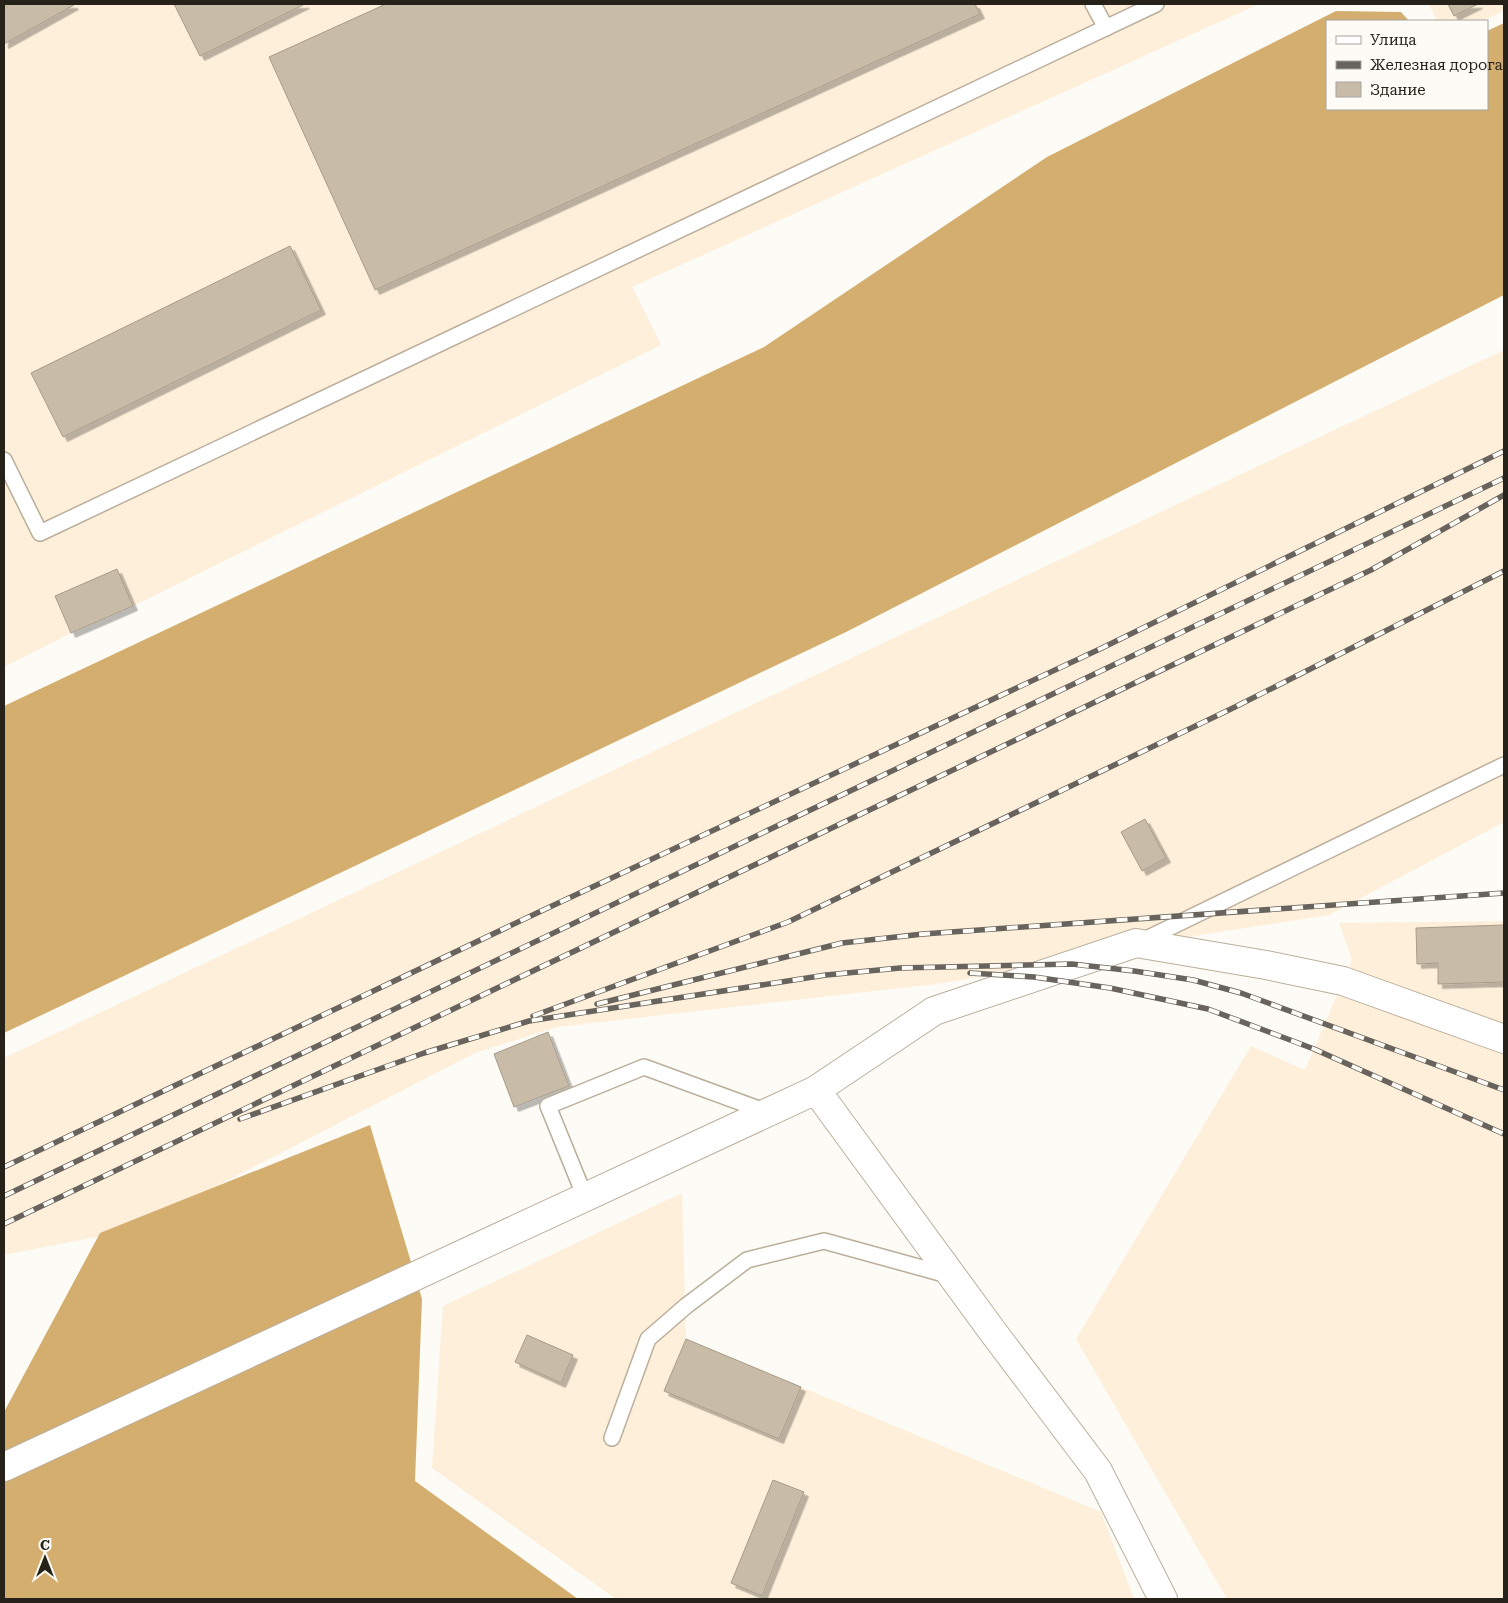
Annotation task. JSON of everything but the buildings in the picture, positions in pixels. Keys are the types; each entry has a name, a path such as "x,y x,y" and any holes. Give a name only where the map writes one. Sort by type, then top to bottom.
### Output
{"street":[{"path":"4,1467 816,1090 934,1011 1136,943 1266,965 1343,981 1504,1040"},
{"path":"816,1090 952,1277 1098,1471 1163,1599"}],"lane":[{"path":"1093,4 1106,28"},
{"path":"4,460 40,533 1156,4"},
{"path":"1136,943 1504,766"},
{"path":"585,1197 548,1106 644,1067 768,1112"},
{"path":"612,1438 648,1339 686,1306 747,1260 824,1241 952,1277"}],"shaded area":[{"path":"4,4 1259,4 632,287 661,345 133,606 71,633 4,667"},
{"path":"1429,4 1504,4 1504,11 1484,20 1437,20"},
{"path":"1336,11 1401,12 1408,20 1326,20 1326,110 1488,110 1488,31 1504,23 1504,295 846,632 4,1033 4,706 764,347 1047,157"},
{"path":"1504,350 1504,822 1329,915 1181,938 945,983 557,1027 475,1053 131,1230 4,1255 4,1058"},
{"path":"1504,921 1504,1599 1227,1599 1076,1339 1251,1046 1305,1070 1352,960 1339,923"},
{"path":"370,1125 422,1299 415,1481 578,1599 4,1599 4,1412 100,1233"},
{"path":"682,1193 686,1339 1101,1512 1134,1599 616,1599 432,1468 443,1306"}],"railway":[{"path":"4,1167 537,913 1102,648 1504,451"},
{"path":"4,1196 1504,478"},
{"path":"4,1224 1371,570 1504,495"},
{"path":"533,1016 788,922 1235,707 1504,571"},
{"path":"597,1004 842,943 923,934 1504,893"},
{"path":"240,1119 424,1053 529,1021 826,975 900,968 1072,964 1193,980 1241,993 1504,1090"},
{"path":"970,973 1034,977 1110,988 1208,1009 1314,1049 1504,1134"}]}
